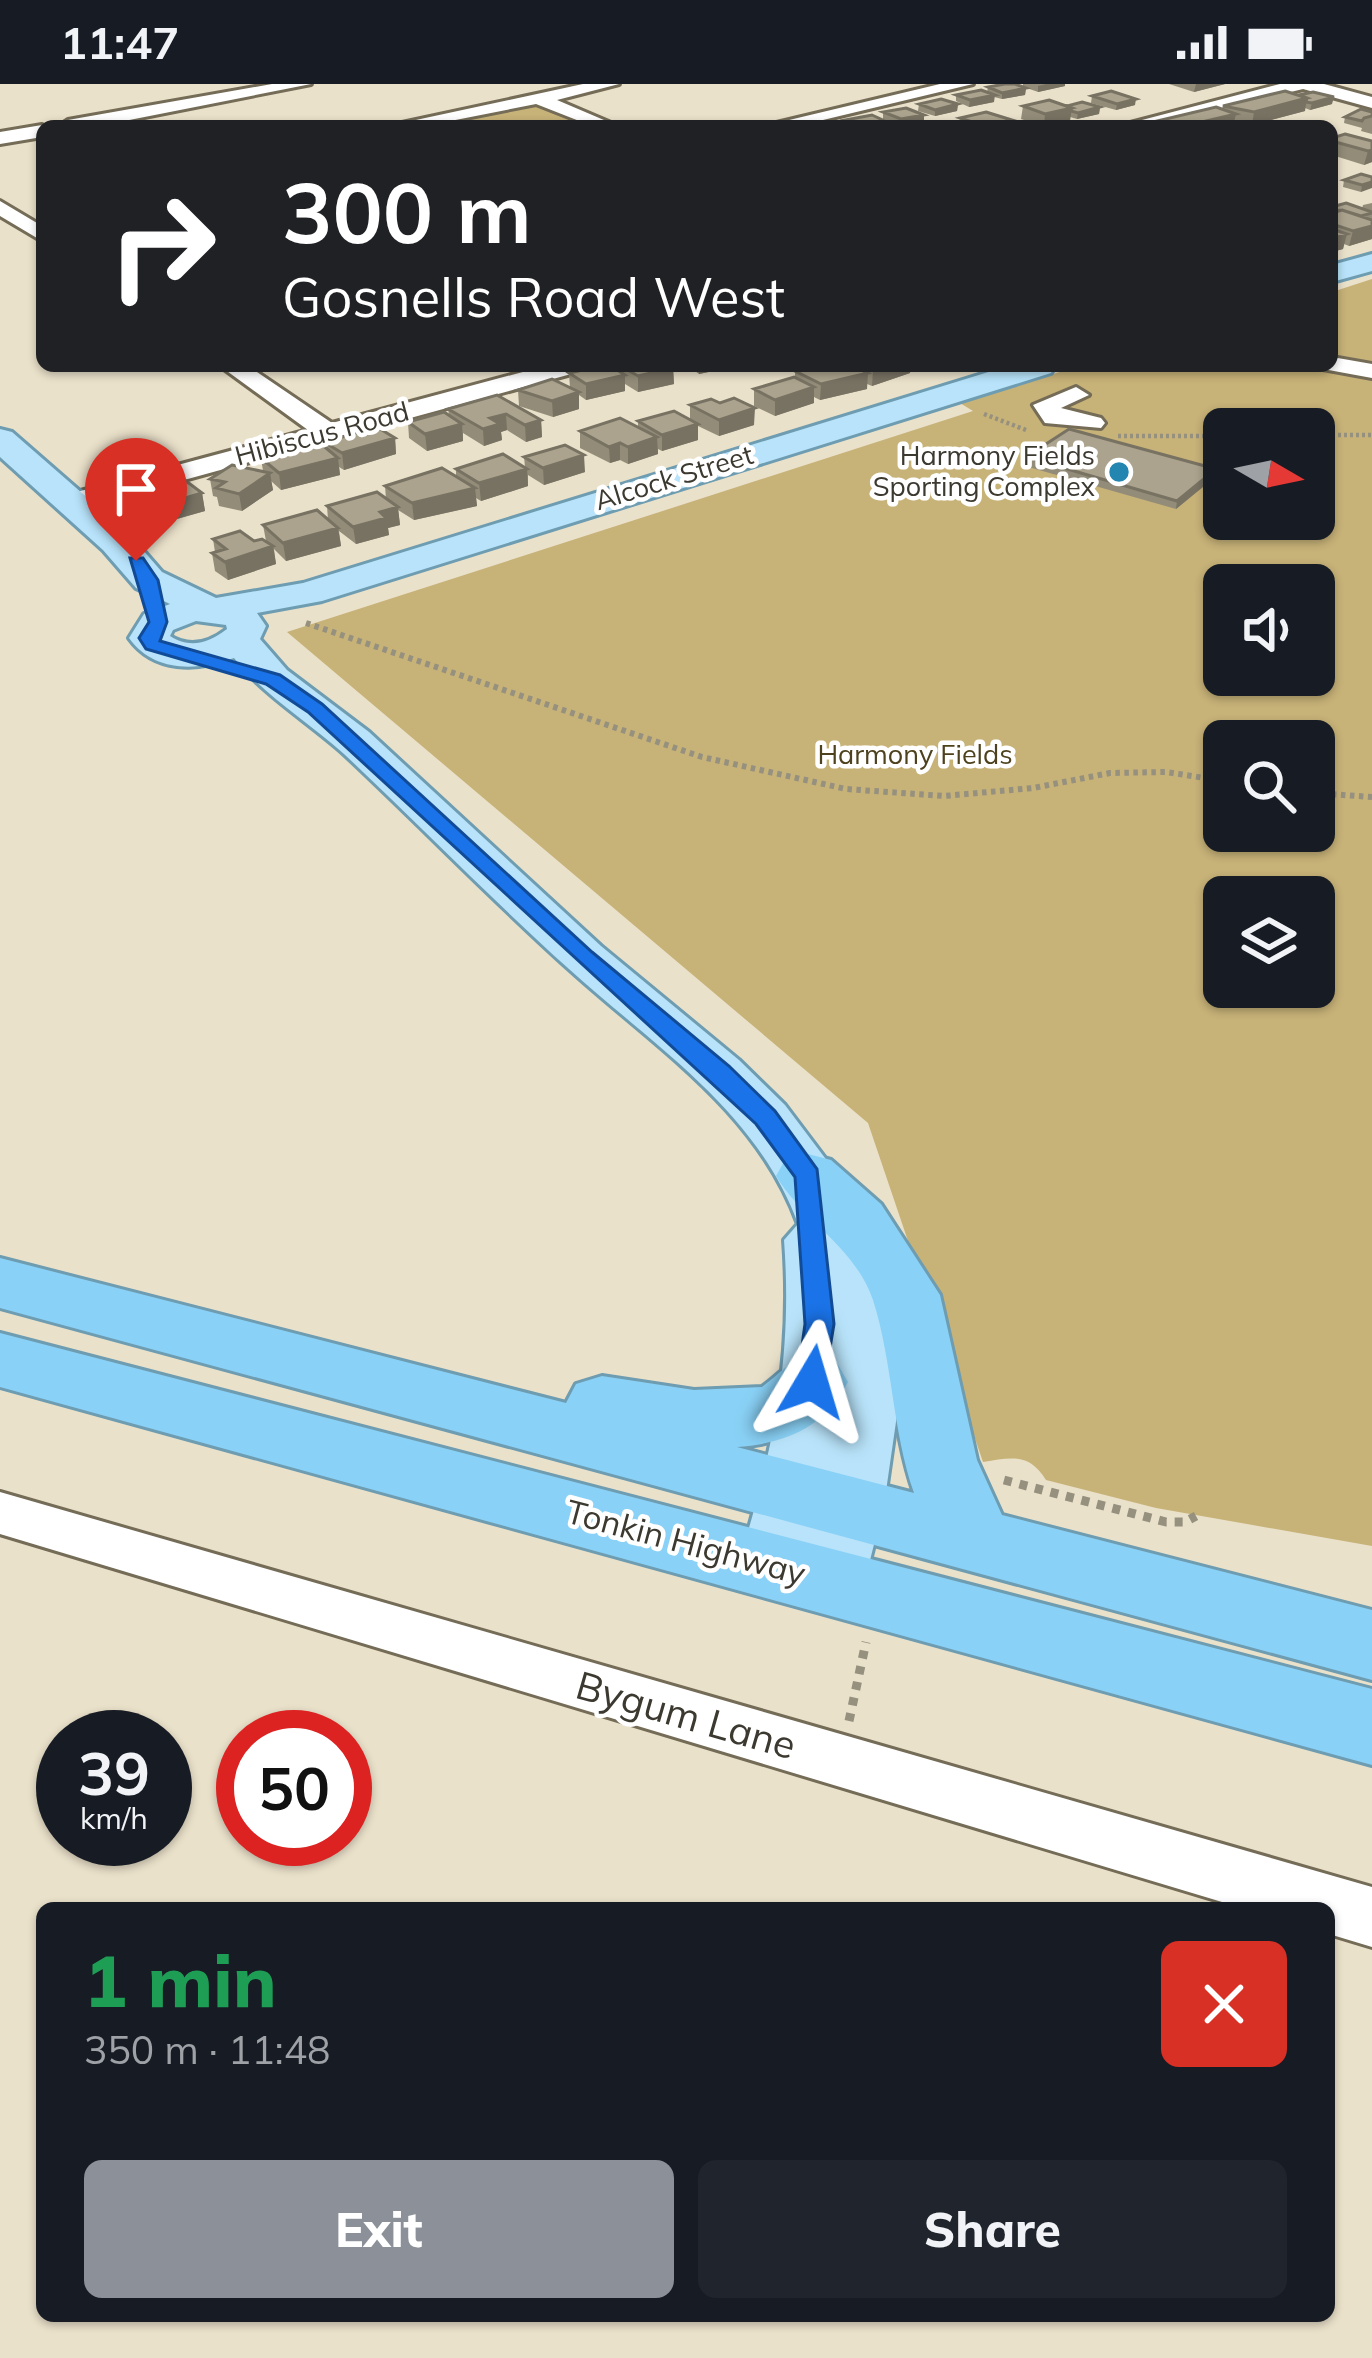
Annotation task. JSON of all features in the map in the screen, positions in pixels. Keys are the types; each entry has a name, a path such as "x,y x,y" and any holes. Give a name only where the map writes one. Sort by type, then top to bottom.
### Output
{"highway":[{"path":"808,1175 858,1221 906,1295 940,1460 959,1511 987,1510"},
{"path":"0,1281 189,1302 658,1415 761,1417 790,1406 812,1382"},
{"name":"Tonkin Highway","path":"0,1281 823,1556 1372,1727"},
{"name":"Tonkin Highway","path":"0,1360 823,1556 987,1510 1372,1645"}],"main road":[{"path":"1338,272 1372,262"},
{"name":"Alcock Street","path":"227,622 301,606 1022,372"},
{"path":"0,439 136,561 149,580 158,622"},
{"path":"149,580 227,622 273,680 354,741 584,957 720,1072 766,1118 808,1175 864,1324 866,1408 823,1556"},
{"path":"227,622 179,612 158,622 149,638 153,645 273,680"},
{"path":"193,655 220,650 227,622"},
{"path":"808,1175 819,1324 812,1382 823,1556"}],"street":[{"path":"101,120 302,84"},
{"path":"427,120 610,84"},
{"path":"1154,120 1303,84 1372,104"},
{"path":"798,120 952,85"},
{"path":"538,98 593,120"},
{"path":"0,138 36,132"},
{"path":"0,206 23,201"},
{"path":"0,206 36,232"},
{"path":"1338,367 1370,386"},
{"path":"241,372 328,432"},
{"name":"Hibiscus Road","path":"72,502 545,372"},
{"path":"1076,395 1046,405 1054,418 1092,423"},
{"name":"Bygum Lane","path":"0,1513 1321,1902"},
{"name":"Bygum Lane","path":"1335,1906 1372,1917"}],"path":[{"path":"1335,435 1372,435"},
{"path":"301,606 702,757 846,789 944,796 1033,788 1110,772 1203,778"},
{"path":"1335,794 1372,797"},
{"path":"987,1510 1166,1522 1185,1522 1196,1516"},
{"path":"823,1556 848,1728"}],"green space":[{"path":"541,104 580,120 459,120"},
{"name":"Harmony Fields","path":"1372,279 1372,1546 1156,1508 1046,1480 1033,1465 1019,1459 983,1462 868,1123 287,632 973,411 960,403 1060,372 1338,372 1338,290"}],"building":[{"path":"988,87 1026,88 1002,93"},
{"path":"981,90 995,95 970,100 956,95"},
{"path":"1111,91 1136,99 1117,104 1092,96"},
{"path":"1285,91 1307,98 1254,112 1223,106"},
{"path":"1313,92 1334,97 1312,103 1299,95"},
{"path":"941,99 958,104 935,110 919,104"},
{"path":"1049,100 1072,108 1045,114 1023,106"},
{"path":"1082,102 1100,107 1078,113 1067,106"},
{"path":"1216,107 1236,114 1210,120 1161,120"},
{"path":"906,108 924,115 901,119 883,112"},
{"path":"1361,109 1372,116 1362,121 1345,117"},
{"path":"986,112 1012,120 966,120 960,118"},
{"path":"872,115 883,120 845,120"},
{"path":"1338,136 1372,141 1372,150 1338,143"},
{"path":"1361,174 1372,177 1372,182 1362,185 1344,180"},
{"path":"1346,203 1372,213 1361,216 1338,210 1338,205"},
{"path":"1338,211 1372,220 1372,226 1353,231 1338,226"},
{"path":"620,372 625,375 586,384 569,373"},
{"path":"797,372 868,373 821,384"},
{"path":"794,377 814,387 775,400 754,389"},
{"path":"552,379 579,392 552,401 518,390"},
{"path":"497,395 541,420 525,425 506,414 490,418 500,424 483,429 448,409"},
{"path":"734,398 755,408 719,420 690,405 711,399 720,403"},
{"path":"674,411 698,424 662,435 638,421"},
{"path":"444,412 462,424 425,434 408,422"},
{"path":"620,418 657,437 628,447 620,443 609,447 580,431"},
{"path":"377,427 395,438 342,453 324,442"},
{"name":"Harmony Fields Sporting Complex","path":"1069,429 1203,465 1203,480 1177,501 1026,457"},
{"path":"320,443 338,458 279,473 261,458"},
{"path":"565,445 584,455 543,468 524,457"},
{"path":"503,454 527,469 479,483 456,469"},
{"path":"232,465 270,473 239,494 216,488 225,482 210,479"},
{"path":"442,468 475,488 412,503 385,486"},
{"path":"186,481 202,493 155,507 139,495"},
{"path":"377,492 398,507 380,512 386,518 353,527 327,506"},
{"path":"317,510 338,528 283,543 263,525"},
{"path":"240,531 273,546 225,562 212,553 226,549 213,539"}],"place":[{"name":"Harmony Fields Sporting Complex","path":"1119,472"}],"route":[{"path":"136,561 149,580 158,622 149,638 153,645 273,680 315,708 766,1118 808,1175 819,1324 812,1382"}]}
